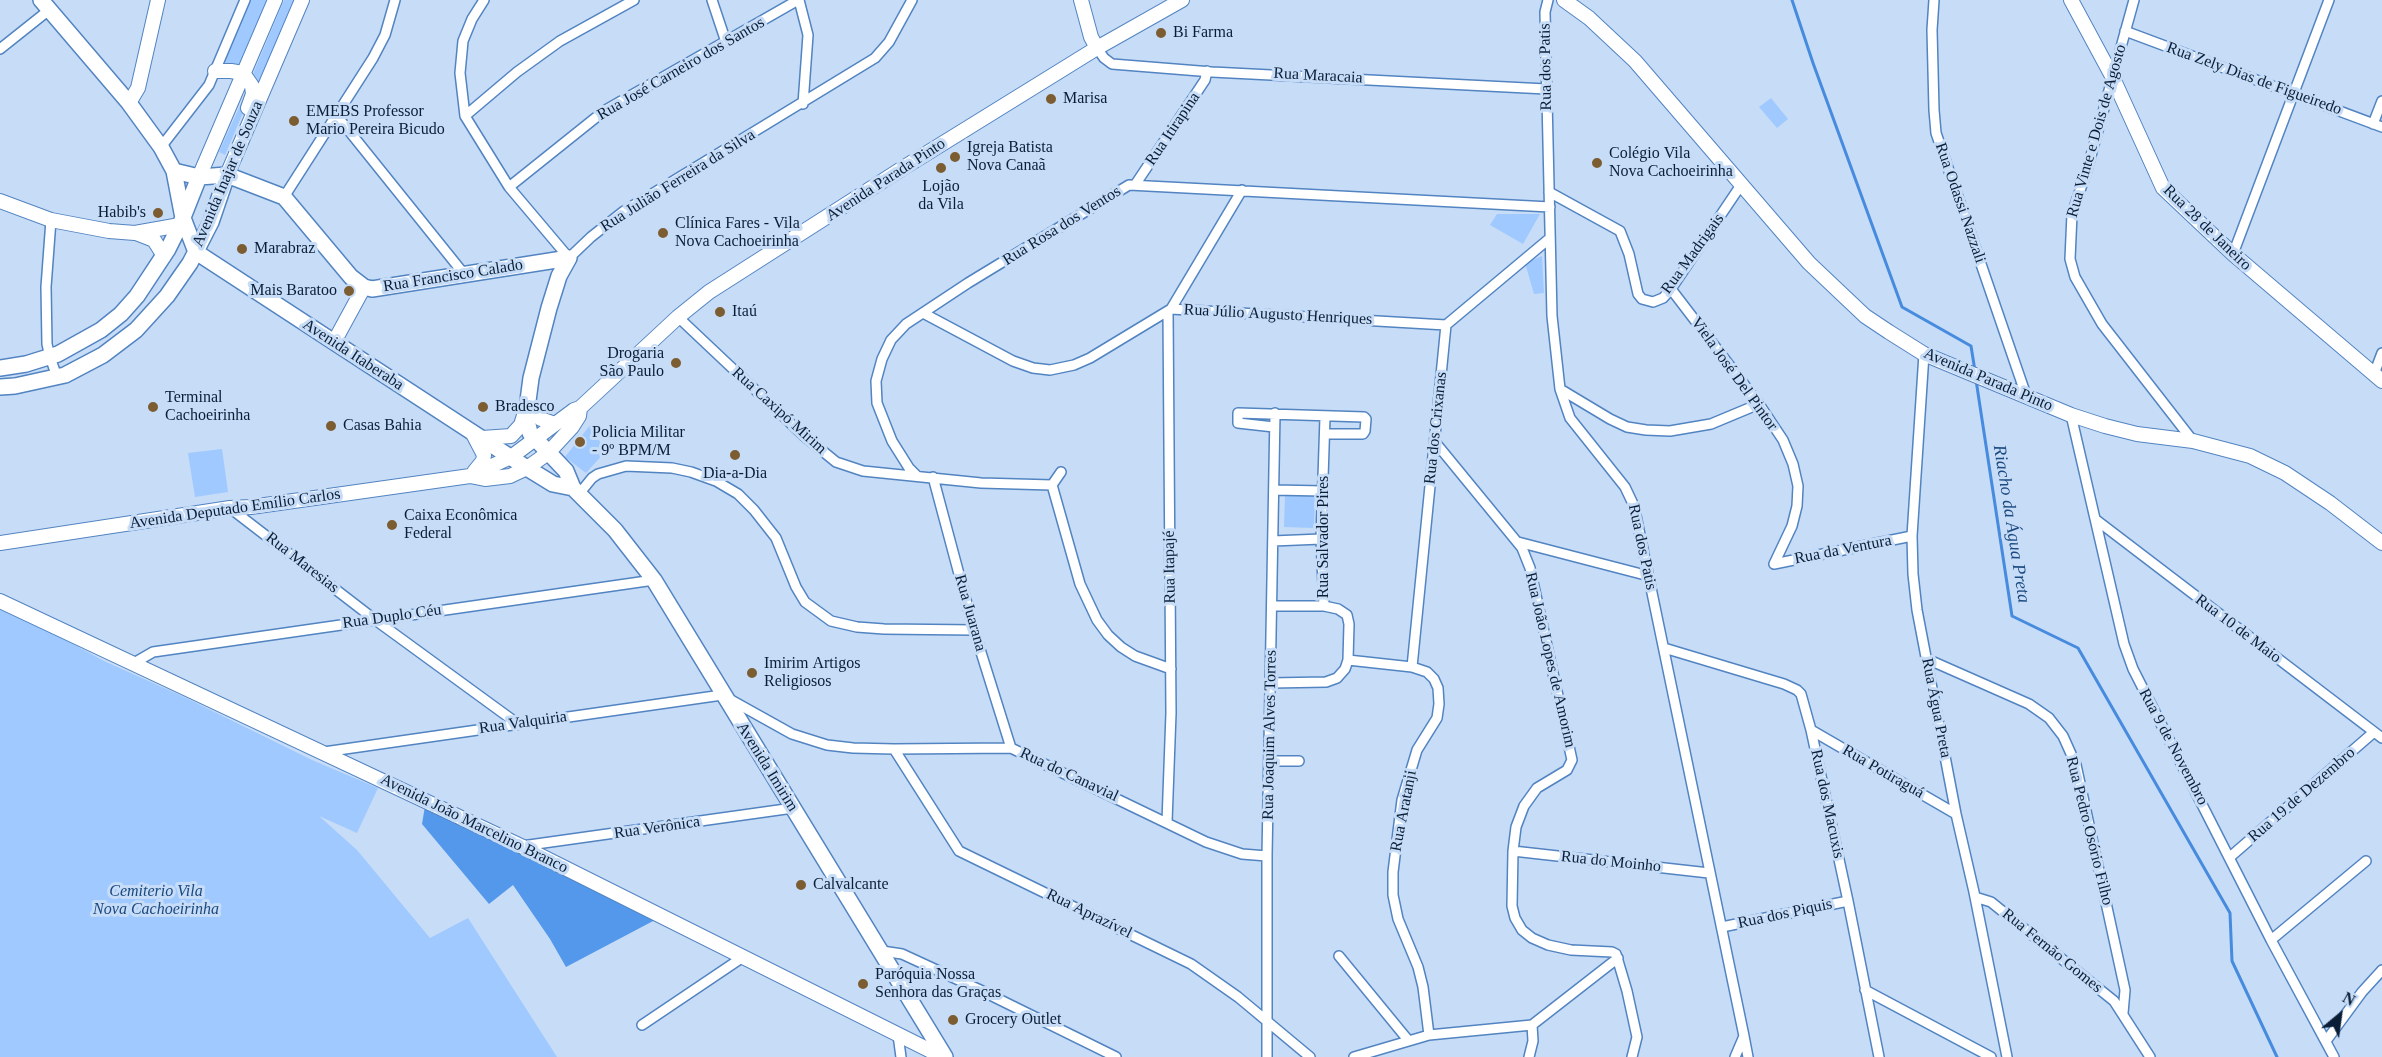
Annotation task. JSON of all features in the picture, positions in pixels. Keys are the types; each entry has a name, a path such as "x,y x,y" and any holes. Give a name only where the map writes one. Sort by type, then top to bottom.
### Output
{"main road":[{"path":"129,103 138,88 158,0"},
{"name":"Avenida Inajar de Souza","path":"0,368 50,357 81,342 121,314 137,296 164,256 182,221 275,0"},
{"name":"Avenida Inajar de Souza","path":"0,387 57,377 103,355 136,330 167,296 196,252 211,222 227,175 302,0"},
{"path":"1081,0 1091,37 1098,48"},
{"name":"Avenida Parada Pinto","path":"511,458 574,410 580,408 678,317 709,292 903,168 1098,48 1182,0"},
{"name":"Avenida Parada Pinto","path":"1564,0 1589,18 1635,61 1673,102 1809,263 1865,316 1924,354 2027,399 2105,426 2137,434 2193,441 2250,456 2285,473 2330,503 2382,543"},
{"name":"Rua 28 de Janeiro","path":"2071,0 2112,76 2163,188 2233,254 2378,378"},
{"path":"45,5 129,103 161,147 174,171 182,221 196,252"},
{"path":"215,71 243,73 252,86 253,94 244,119 246,130"},
{"path":"174,171 199,177 227,175 284,197 351,277 364,287"},
{"path":"0,201 51,220 80,226 135,232 153,240 164,256"},
{"path":"135,232 182,221"},
{"name":"Avenida Itaberaba","path":"196,252 511,458"},
{"name":"Rua Francisco Calado","path":"334,342 364,287 372,288 569,258"},
{"name":"Rua Julião Ferreira da Silva","path":"535,439 527,426 531,378 559,276 569,258"},
{"path":"470,476 480,466 484,455 477,435 511,436 521,425 527,406 541,419 555,424"},
{"name":"Avenida Parada Pinto","path":"527,468 548,453 576,422 580,408"},
{"name":"Avenida Imirim","path":"535,439 566,471 576,491 621,537 654,580 722,695 882,951 944,1057"},
{"name":"Avenida Imirim","path":"511,458 553,484 576,491"},
{"name":"Avenida Deputado Emílio Carlos","path":"0,543 230,508 470,476 511,458"},
{"name":"Avenida Deputado Emílio Carlos","path":"470,476 485,479 510,476 527,468"},
{"name":"Avenida João Marcelino Branco","path":"0,602 521,846 944,1057"}],"street":[{"path":"161,147 209,85 244,0"},
{"path":"284,197 385,35 395,0"},
{"path":"484,0 472,19 463,41 460,73 465,116 509,187 569,258"},
{"path":"465,116 517,72 561,40 634,0"},
{"path":"712,0 726,42"},
{"path":"799,0 808,35 803,104"},
{"name":"Rua José Carneiro dos Santos","path":"509,187 604,111 799,0"},
{"name":"Rua Julião Ferreira da Silva","path":"569,258 624,211 803,104 875,58 894,33 912,0"},
{"name":"Rua dos Patis","path":"1548,0 1545,12 1552,316 1560,389 1570,418 1630,495 1649,576 1748,1057"},
{"name":"Rua Odassi Nazzali","path":"1934,0 1932,30 1936,133 2027,399"},
{"name":"Rua Vinte e Dois de Agosto","path":"2134,0 2087,170 2072,214 2070,259 2074,276 2102,324 2193,441"},
{"path":"2233,254 2329,0"},
{"path":"0,49 45,5"},
{"name":"Rua Zely Dias de Figueiredo","path":"2125,31 2378,125"},
{"name":"Rua Maracaia","path":"1098,48 1104,58 1112,64 1546,90"},
{"name":"Rua Itirapina","path":"1135,185 1205,80 1207,71"},
{"path":"2378,125 2382,101"},
{"path":"336,116 464,274"},
{"name":"Rua Rosa dos Ventos","path":"917,476 898,450 883,423 877,403 876,381 882,359 891,340 906,324 1129,185 1550,207"},
{"name":"Rua Madrigais","path":"1549,192 1620,231 1629,254 1638,294 1642,299 1653,302 1658,301 1671,289 1741,185"},
{"path":"1170,311 1242,190"},
{"path":"51,220 46,287 50,357 57,377"},
{"path":"1446,325 1550,238"},
{"name":"Viela José Del Pintor","path":"1671,289 1759,404 1783,440 1793,464 1798,486 1797,506 1792,526 1774,564"},
{"name":"Rua Júlio Augusto Henriques","path":"923,313 1013,361 1033,368 1050,370 1074,365 1090,358 1170,311 1446,325"},
{"name":"Rua Itapajé","path":"1167,822 1171,669 1170,311"},
{"name":"Rua Caxipó Mirim","path":"678,317 803,435 836,462 863,471 981,483 1052,485"},
{"name":"Rua dos Crixanas","path":"1412,667 1446,325"},
{"path":"2378,378 2382,352"},
{"name":"Rua Água Preta","path":"1924,354 1912,536 1917,610 1956,814 1976,897 2007,1057"},
{"path":"1560,389 1610,419 1627,427 1646,430 1670,431 1711,424 1759,404"},
{"path":"1274,427 1237,423 1239,412 1364,417 1366,419 1363,434 1325,434"},
{"name":"Rua Joaquim Alves Torres","path":"1267,1057 1267,856 1275,413"},
{"name":"Rua 9 de Novembro","path":"2071,415 2124,644 2133,669 2271,940 2334,1057"},
{"name":"Rua Salvador Pires","path":"1325,417 1322,539 1324,606 1338,609 1347,615 1348,660"},
{"name":"Rua João Lopes de Amorim","path":"1435,442 1518,542 1530,568 1572,760 1567,770 1537,788 1529,796 1516,827 1513,850 1512,906 1515,918 1522,930 1532,938 1548,945 1571,950 1612,952 1618,958"},
{"path":"576,491 598,474 627,466 664,467 692,472 716,481 738,494 754,510 776,538 796,587 805,602 831,621 857,627 884,629 974,630"},
{"path":"1061,472 1052,485 1080,584 1097,620 1121,647 1135,656 1171,669"},
{"name":"Rua Juarana","path":"933,477 974,630 1011,748"},
{"path":"1274,490 1323,491"},
{"name":"Rua Maresias","path":"230,508 374,619 518,724"},
{"name":"Rua 10 de Maio","path":"2095,519 2382,738"},
{"name":"Rua da Ventura","path":"1774,564 1912,536"},
{"path":"1273,541 1322,539"},
{"path":"1518,542 1649,576"},
{"name":"Rua Duplo Céu","path":"134,663 153,652 654,580"},
{"path":"1272,606 1324,606"},
{"name":"Rua dos Macuxis","path":"1664,648 1793,687 1801,694 1848,901 1878,1057"},
{"path":"1271,683 1326,682 1337,678 1345,669 1348,660"},
{"name":"Rua Aratanji","path":"1348,660 1412,667 1427,672 1434,679 1438,688 1437,718 1417,750 1402,800 1393,872 1398,919 1418,967 1429,1035"},
{"name":"Rua Pedro Osório Filho","path":"1927,660 2029,704 2049,718 2063,736 2076,765 2126,990 2123,1013"},
{"name":"Rua do Canavial","path":"722,695 792,734 827,745 894,749 1011,748 1222,848 1242,854 1267,856"},
{"name":"Rua Valquiria","path":"324,752 722,695"},
{"path":"744,729 751,718 758,714"},
{"name":"Rua Potiraguá","path":"1811,730 1956,814"},
{"name":"Rua 19 de Dezembro","path":"2230,857 2374,732"},
{"name":"Rua Aprazível","path":"894,749 959,851 1191,964 1268,1021 1310,1057"},
{"path":"1270,761 1299,761"},
{"name":"Rua Verônica","path":"521,846 793,808"},
{"name":"Rua do Moinho","path":"1513,850 1709,873"},
{"path":"2271,940 2366,861"},
{"name":"Rua Fernão Gomes","path":"1976,897 1991,902 2114,1001 2150,1057"},
{"name":"Rua dos Piquis","path":"1722,927 1848,901"},
{"path":"882,951 902,954 1116,1057"},
{"path":"1339,956 1408,1040"},
{"path":"642,1025 743,957"},
{"path":"1354,1057 1429,1035 1532,1025 1618,958 1637,1037 1632,1057"},
{"path":"2326,1041 2362,992 2382,970"},
{"path":"1865,990 1991,1057"},
{"path":"1529,1057 1533,1041 1532,1025"},
{"path":"898,1035 901,1057"},
{"path":"1735,1057 1744,1036"}],"green space":[{"path":"248,0 270,0 239,67 223,62"},
{"path":"284,0 299,0 262,89 253,74"},
{"path":"1771,98 1788,119 1777,128 1759,107"},
{"path":"243,99 248,101 225,155 219,152"},
{"path":"1497,214 1540,214 1523,244 1490,225"},
{"path":"1542,256 1544,293 1534,294 1525,263"},
{"path":"591,424 605,452 586,473 565,457"},
{"path":"222,449 228,492 195,497 188,453"},
{"path":"1285,494 1315,495 1314,528 1284,527"},
{"name":"Cemiterio Vila Nova Cachoeirinha","path":"0,608 25,618 104,661 182,696 312,760 378,788 357,833 319,816 357,850 430,938 468,918 557,1057 0,1057"}],"shaded area":[{"path":"425,806 655,920 566,967 513,885 489,904 422,824"}],"waterway":[{"name":"Riacho da Água Preta","path":"1792,0 1902,307 1971,346 1975,371"},
{"name":"Riacho da Água Preta","path":"1976,380 2012,616 2078,648 2230,913 2232,961 2277,1057"}],"place":[{"name":"Bi Farma","path":"1161,33"},
{"name":"Marisa","path":"1051,99"},
{"name":"EMEBS Professor Mario Pereira Bicudo","path":"294,121"},
{"name":"Igreja Batista Nova Canaã","path":"955,157"},
{"name":"Colégio Vila Nova Cachoeirinha","path":"1597,163"},
{"name":"Lojão da Vila","path":"941,168"},
{"name":"Habib's","path":"158,213"},
{"name":"Clínica Fares - Vila Nova Cachoeirinha","path":"663,233"},
{"name":"Marabraz","path":"242,249"},
{"name":"Mais Baratoo","path":"349,291"},
{"name":"Itaú","path":"720,312"},
{"name":"Drogaria São Paulo","path":"676,363"},
{"name":"Terminal Cachoeirinha","path":"153,407"},
{"name":"Bradesco","path":"483,407"},
{"name":"Casas Bahia","path":"331,426"},
{"name":"Policia Militar - 9º BPM/M","path":"580,442"},
{"name":"Dia-a-Dia","path":"735,455"},
{"name":"Caixa Econômica Federal","path":"392,525"},
{"name":"Imirim Artigos Religiosos","path":"752,673"},
{"name":"Calvalcante","path":"801,885"},
{"name":"Paróquia Nossa Senhora das Graças","path":"863,984"},
{"name":"Grocery Outlet","path":"953,1020"}]}
